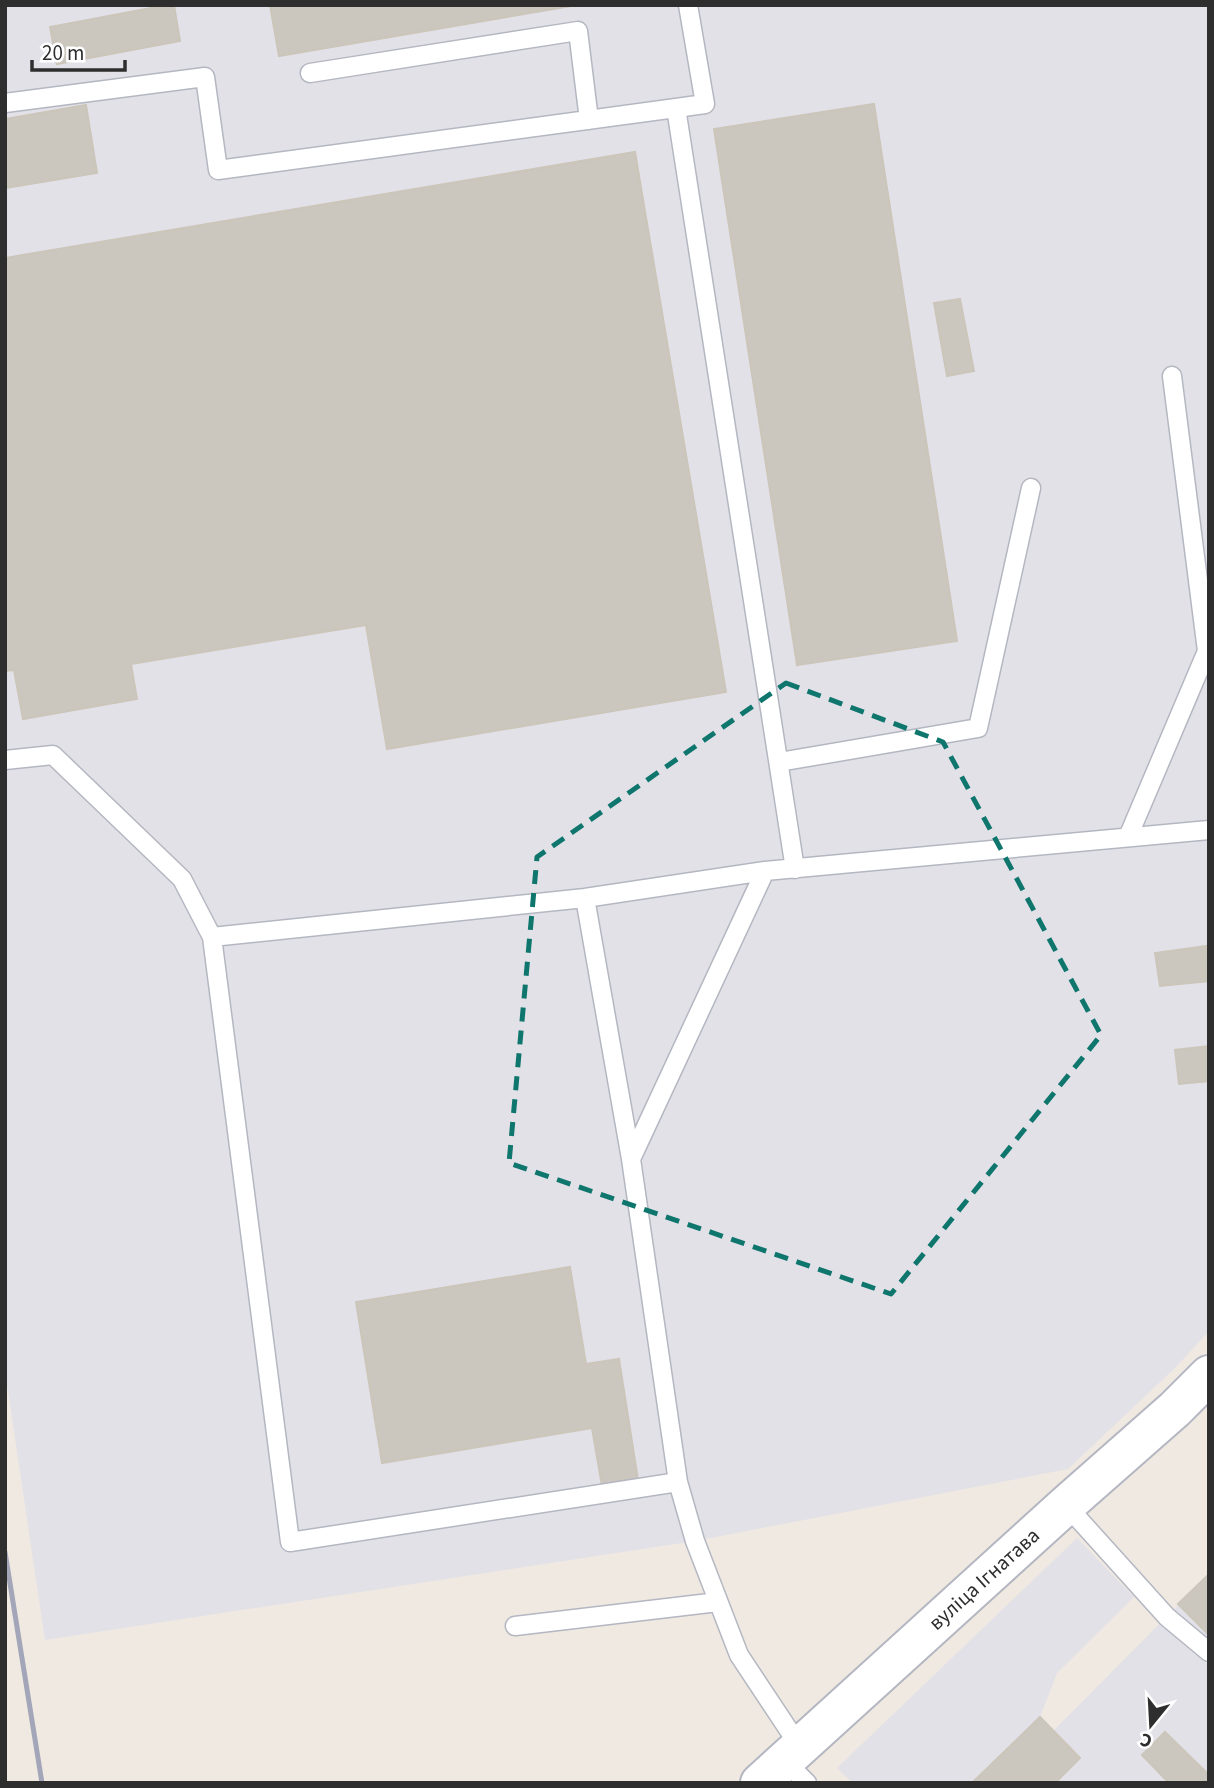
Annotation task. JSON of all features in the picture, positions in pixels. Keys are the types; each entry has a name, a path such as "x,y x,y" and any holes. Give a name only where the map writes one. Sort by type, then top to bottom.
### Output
{"street":[{"name":"вуліца Ігнатава","path":"788,1768 1066,1504 1175,1409 1209,1375"}],"lane":[{"path":"5,103 205,77 218,170 705,104 688,5"},
{"path":"310,73 578,31 589,120"},
{"path":"676,108 795,869"},
{"path":"1128,837 1207,651 1172,376"},
{"path":"779,762 978,728 1031,488"},
{"path":"5,761 53,755 182,879 212,937 290,1542 678,1482"},
{"path":"212,937 585,898 765,872 1209,830"},
{"path":"631,1159 765,872"},
{"path":"585,898 631,1159 678,1482 695,1541 718,1602 788,1768"},
{"path":"1066,1504 1167,1617 1209,1652"},
{"path":"515,1626 718,1602"}],"highlighted area":[{"path":"786,683 943,742 1101,1035 891,1294 509,1163 537,857"}],"shaded area":[{"path":"5,5 1209,5 1209,1331 1175,1368 1068,1469 695,1541 45,1640 5,1371"},
{"path":"1077,1538 1134,1597 1057,1673 1040,1717 1053,1731 1209,1574 1209,1775 1165,1732 1142,1755 1169,1783 853,1783 837,1768"}],"building":[{"path":"174,5 180,41 57,64 50,27"},
{"path":"270,5 577,5 279,56"},
{"path":"874,104 957,641 797,665 714,129"},
{"path":"86,105 97,173 5,188 5,119"},
{"path":"635,152 726,692 387,749 366,625 131,664 137,699 23,719 14,670 5,671 5,258"},
{"path":"960,299 974,371 947,376 934,303"},
{"path":"1207,946 1209,981 1160,986 1155,953"},
{"path":"1209,1046 1209,1081 1179,1084 1175,1050"},
{"path":"570,1267 586,1364 619,1359 638,1480 602,1486 592,1428 382,1463 356,1302"},
{"path":"1209,1574 1209,1633 1208,1634 1178,1604"},
{"path":"1040,1717 1080,1758 1055,1783 972,1783"},
{"path":"1165,1732 1209,1775 1209,1783 1169,1783 1142,1755"}],"railway":[{"path":"5,1552 42,1783"}]}
